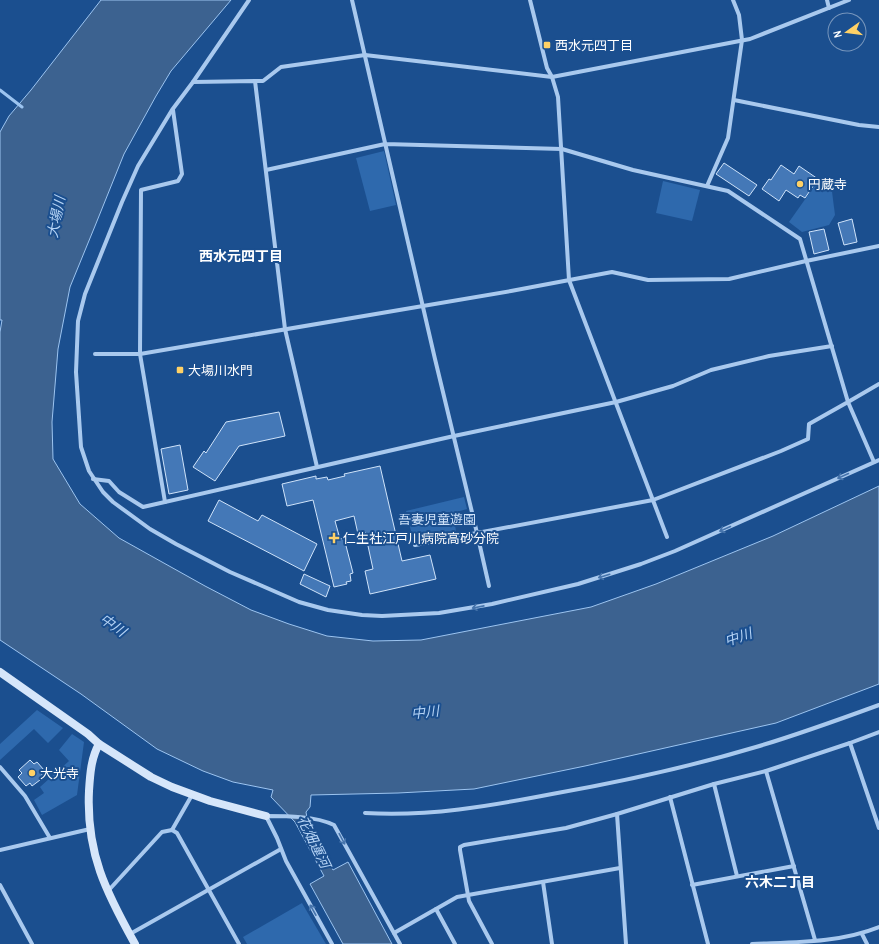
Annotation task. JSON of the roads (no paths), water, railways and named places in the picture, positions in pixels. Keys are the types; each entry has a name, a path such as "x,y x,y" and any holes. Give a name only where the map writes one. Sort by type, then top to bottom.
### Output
{"street":[{"path":"249,0 172,110 138,166 94,269 78,321 76,372 79,429 81,447 85,462 93,479 102,492 134,518 176,544 230,572 312,606 346,613 403,616 463,609 542,593 611,574 675,551 879,460"},
{"path":"352,0 489,586"},
{"path":"530,0 547,68 552,77 558,97 569,280 667,536"},
{"path":"707,186 728,138 734,100 742,40 739,15 733,0"},
{"path":"827,0 829,8"},
{"path":"193,82 263,80 281,67 365,55 552,77 750,39 849,0"},
{"path":"255,81 284,329 317,467"},
{"path":"734,100 859,125 879,127"},
{"path":"165,502 140,354 141,190 178,181 182,174 172,110"},
{"path":"266,170 385,144 562,150 633,170 728,191 800,239 848,402 874,462"},
{"path":"95,354 140,354 612,272 648,280 728,279 879,246"},
{"path":"93,479 109,482 120,492 143,507 454,436 616,402 674,386 711,370 769,356 832,346"},
{"path":"415,545 477,532 653,500 781,451 808,439 809,424 879,384"},
{"path":"1,675 88,734 99,744 151,777 192,795 266,816 312,819 334,825 400,944"},
{"path":"365,813 386,814 464,810 616,782 713,759 756,747 879,705"},
{"path":"492,944 468,901 460,847 464,845 566,828 714,784 766,771 879,732"},
{"path":"850,743 879,828"},
{"path":"99,744 94,752 89,783 90,828 96,859 107,892 135,944"},
{"path":"0,767 25,796 50,838"},
{"path":"766,771 815,940"},
{"path":"714,784 738,876"},
{"path":"172,830 192,795"},
{"path":"670,797 708,944"},
{"path":"617,814 626,944"},
{"path":"266,816 282,849 286,861 332,944"},
{"path":"0,850 90,828"},
{"path":"107,892 162,832 172,830 177,833 239,944"},
{"path":"130,934 282,849"},
{"path":"692,885 794,866"},
{"path":"394,933 457,897 620,868"},
{"path":"543,882 552,944"},
{"path":"0,885 32,944"},
{"path":"436,909 455,944"},
{"path":"752,944 784,943 862,934 879,927"},
{"path":"862,934 867,944"}],"water":[{"path":"101,0 231,0 171,71 156,96 124,154 70,287 58,349 52,422 53,459 80,504 119,538 251,610 327,636 373,641 421,640 591,607 656,584 773,536 879,486 879,684 776,723 585,766 474,789 398,793 311,795 310,807 306,812 308,824 333,870 348,862 392,944 343,944 310,884 324,876 295,822 271,797 273,790 233,782 203,771 157,749 81,694 0,640 0,332 2,320 0,320 0,132 9,116"}],"waterway":[{"path":"0,90 22,107"}],"place":[{"name":"西水元四丁目","path":"547,45"},
{"name":"円蔵寺","path":"800,184"},
{"name":"大場川水門","path":"180,370"},
{"name":"仁生社江戸川病院高砂分院","path":"334,538"},
{"name":"大光寺","path":"32,773"}],"district":[{"name":"西水元四丁目","path":"241,256"},
{"name":"六木二丁目","path":"780,882"}],"water label":[{"name":"大場川","path":"56,217"},
{"name":"中川","path":"113,625"},
{"name":"中川","path":"738,637"},
{"name":"中川","path":"425,712"},
{"name":"花畑運河","path":"314,842"}],"park label":[{"name":"吾妻児童遊園","path":"437,519"}]}
